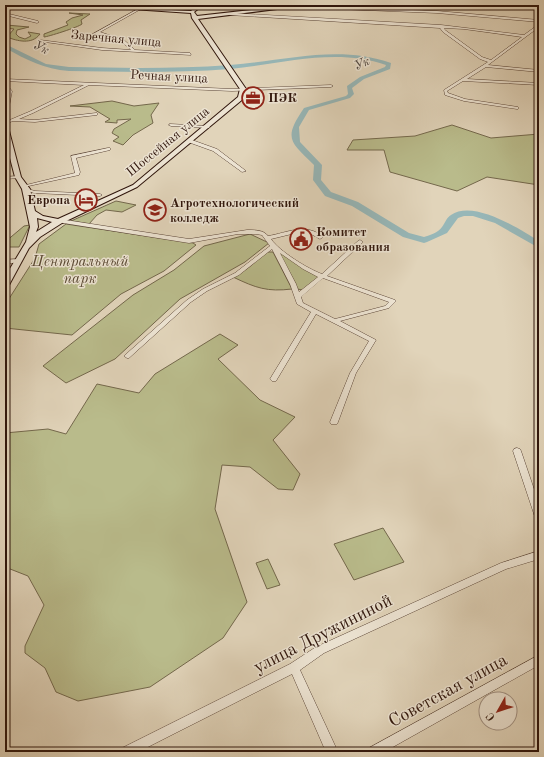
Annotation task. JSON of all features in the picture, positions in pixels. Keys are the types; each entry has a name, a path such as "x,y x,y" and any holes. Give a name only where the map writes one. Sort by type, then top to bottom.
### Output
{"main road":[{"path":"75,5 192,12 201,5"},
{"path":"194,18 306,5"},
{"path":"192,12 194,18 243,89"},
{"name":"Шоссейная улица","path":"5,284 26,247 37,235 59,221 136,186 241,98 243,89"},
{"path":"5,127 18,177 25,188 32,212 34,227 26,247"},
{"path":"32,212 40,218 59,221"}],"street":[{"path":"94,34 99,33 148,5"},
{"path":"319,5 344,8 426,11 539,21"},
{"path":"426,11 426,18"},
{"path":"5,14 37,22"},
{"path":"230,14 426,24 524,36"},
{"path":"517,108 464,100 446,94 445,92 485,66 539,25"},
{"path":"441,26 444,31 481,58 490,61"},
{"path":"99,33 123,40 129,44 134,51"},
{"name":"Заречная улица","path":"40,41 44,43 134,51 190,54"},
{"path":"485,66 539,72"},
{"name":"Речная улица","path":"5,80 243,89 331,86"},
{"path":"462,80 539,84"},
{"path":"5,123 90,83"},
{"path":"5,84 7,92 5,117"},
{"path":"14,120 35,121 96,114"},
{"path":"171,125 208,127"},
{"path":"190,141 215,150 244,171"},
{"path":"25,188 77,174 78,172 73,157 108,149"},
{"path":"5,178 18,177"},
{"path":"25,188 34,192 100,195"},
{"path":"59,221 189,241 209,239 246,231 258,232 268,238 298,296 300,304 373,340 353,373 334,422"},
{"path":"268,238 304,230 313,232 320,237"},
{"path":"298,296 324,276 360,242"},
{"path":"273,246 304,268 393,301 387,307 333,321"},
{"path":"127,356 192,298 237,274 273,246"},
{"path":"5,262 18,261"},
{"path":"274,379 289,358 299,334 314,312"},
{"path":"517,451 539,517"},
{"name":"улица Дружининой","path":"126,752 294,668 320,650 504,566 539,555"},
{"name":"Советская улица","path":"374,752 539,660"},
{"path":"294,668 332,752"}],"green space":[{"path":"69,13 90,14 81,20 82,24 80,25 63,32 44,37 44,34 68,25 66,22 72,18 83,15"},
{"path":"6,25 29,27 17,30 16,34 25,39 31,36 28,32 40,34 33,40 29,41 15,40 7,37 14,29 5,28"},
{"path":"112,101 134,106 159,103 151,115 153,123 133,135 123,145 113,141 119,137 112,133 114,129 131,119 117,120 117,123 105,122 110,119 90,107 70,106"},
{"path":"452,125 491,138 539,134 539,185 487,177 457,191 390,172 384,150 347,150 353,140 415,136"},
{"path":"116,201 136,205 122,212 106,210 97,215 89,224 71,221"},
{"name":"Центральный парк","path":"66,224 193,243 196,245 164,271 121,294 72,335 5,328 5,305 35,258 39,244"},
{"path":"30,225 19,247 5,247 5,242 24,226"},
{"path":"250,234 269,243 245,262 180,299 115,359 66,383 43,366 133,295 174,270 204,246"},
{"path":"266,252 273,252 292,289 275,290 262,288 248,284 233,277 248,268"},
{"path":"279,252 321,276 303,290 297,289"},
{"path":"220,334 238,345 218,359 260,400 295,417 273,440 300,474 293,490 278,489 250,467 222,465 215,509 247,602 223,638 150,687 78,701 56,692 45,668 25,653 25,646 44,605 28,576 5,567 5,433 48,429 66,434 97,384 139,393 155,374"},
{"path":"383,528 404,562 354,580 334,544"},
{"path":"268,559 280,585 267,589 256,563"}],"waterway":[{"name":"Ук","path":"5,46 33,61 49,67 69,69 194,69 248,65 320,56 338,55 373,58 389,64 388,68 362,78 349,87 351,94 348,97 306,109 295,127 296,142 318,165 317,180 328,194 355,204 406,235 424,240 444,231 455,216 463,213 473,213 485,216 498,222 522,234 539,245"}],"place":[{"name":"ПЭК","path":"253,98"},
{"name":"Европа","path":"86,200"},
{"name":"Агротехнологический колледж","path":"155,210"},
{"name":"Комитет образования","path":"301,239"}]}
